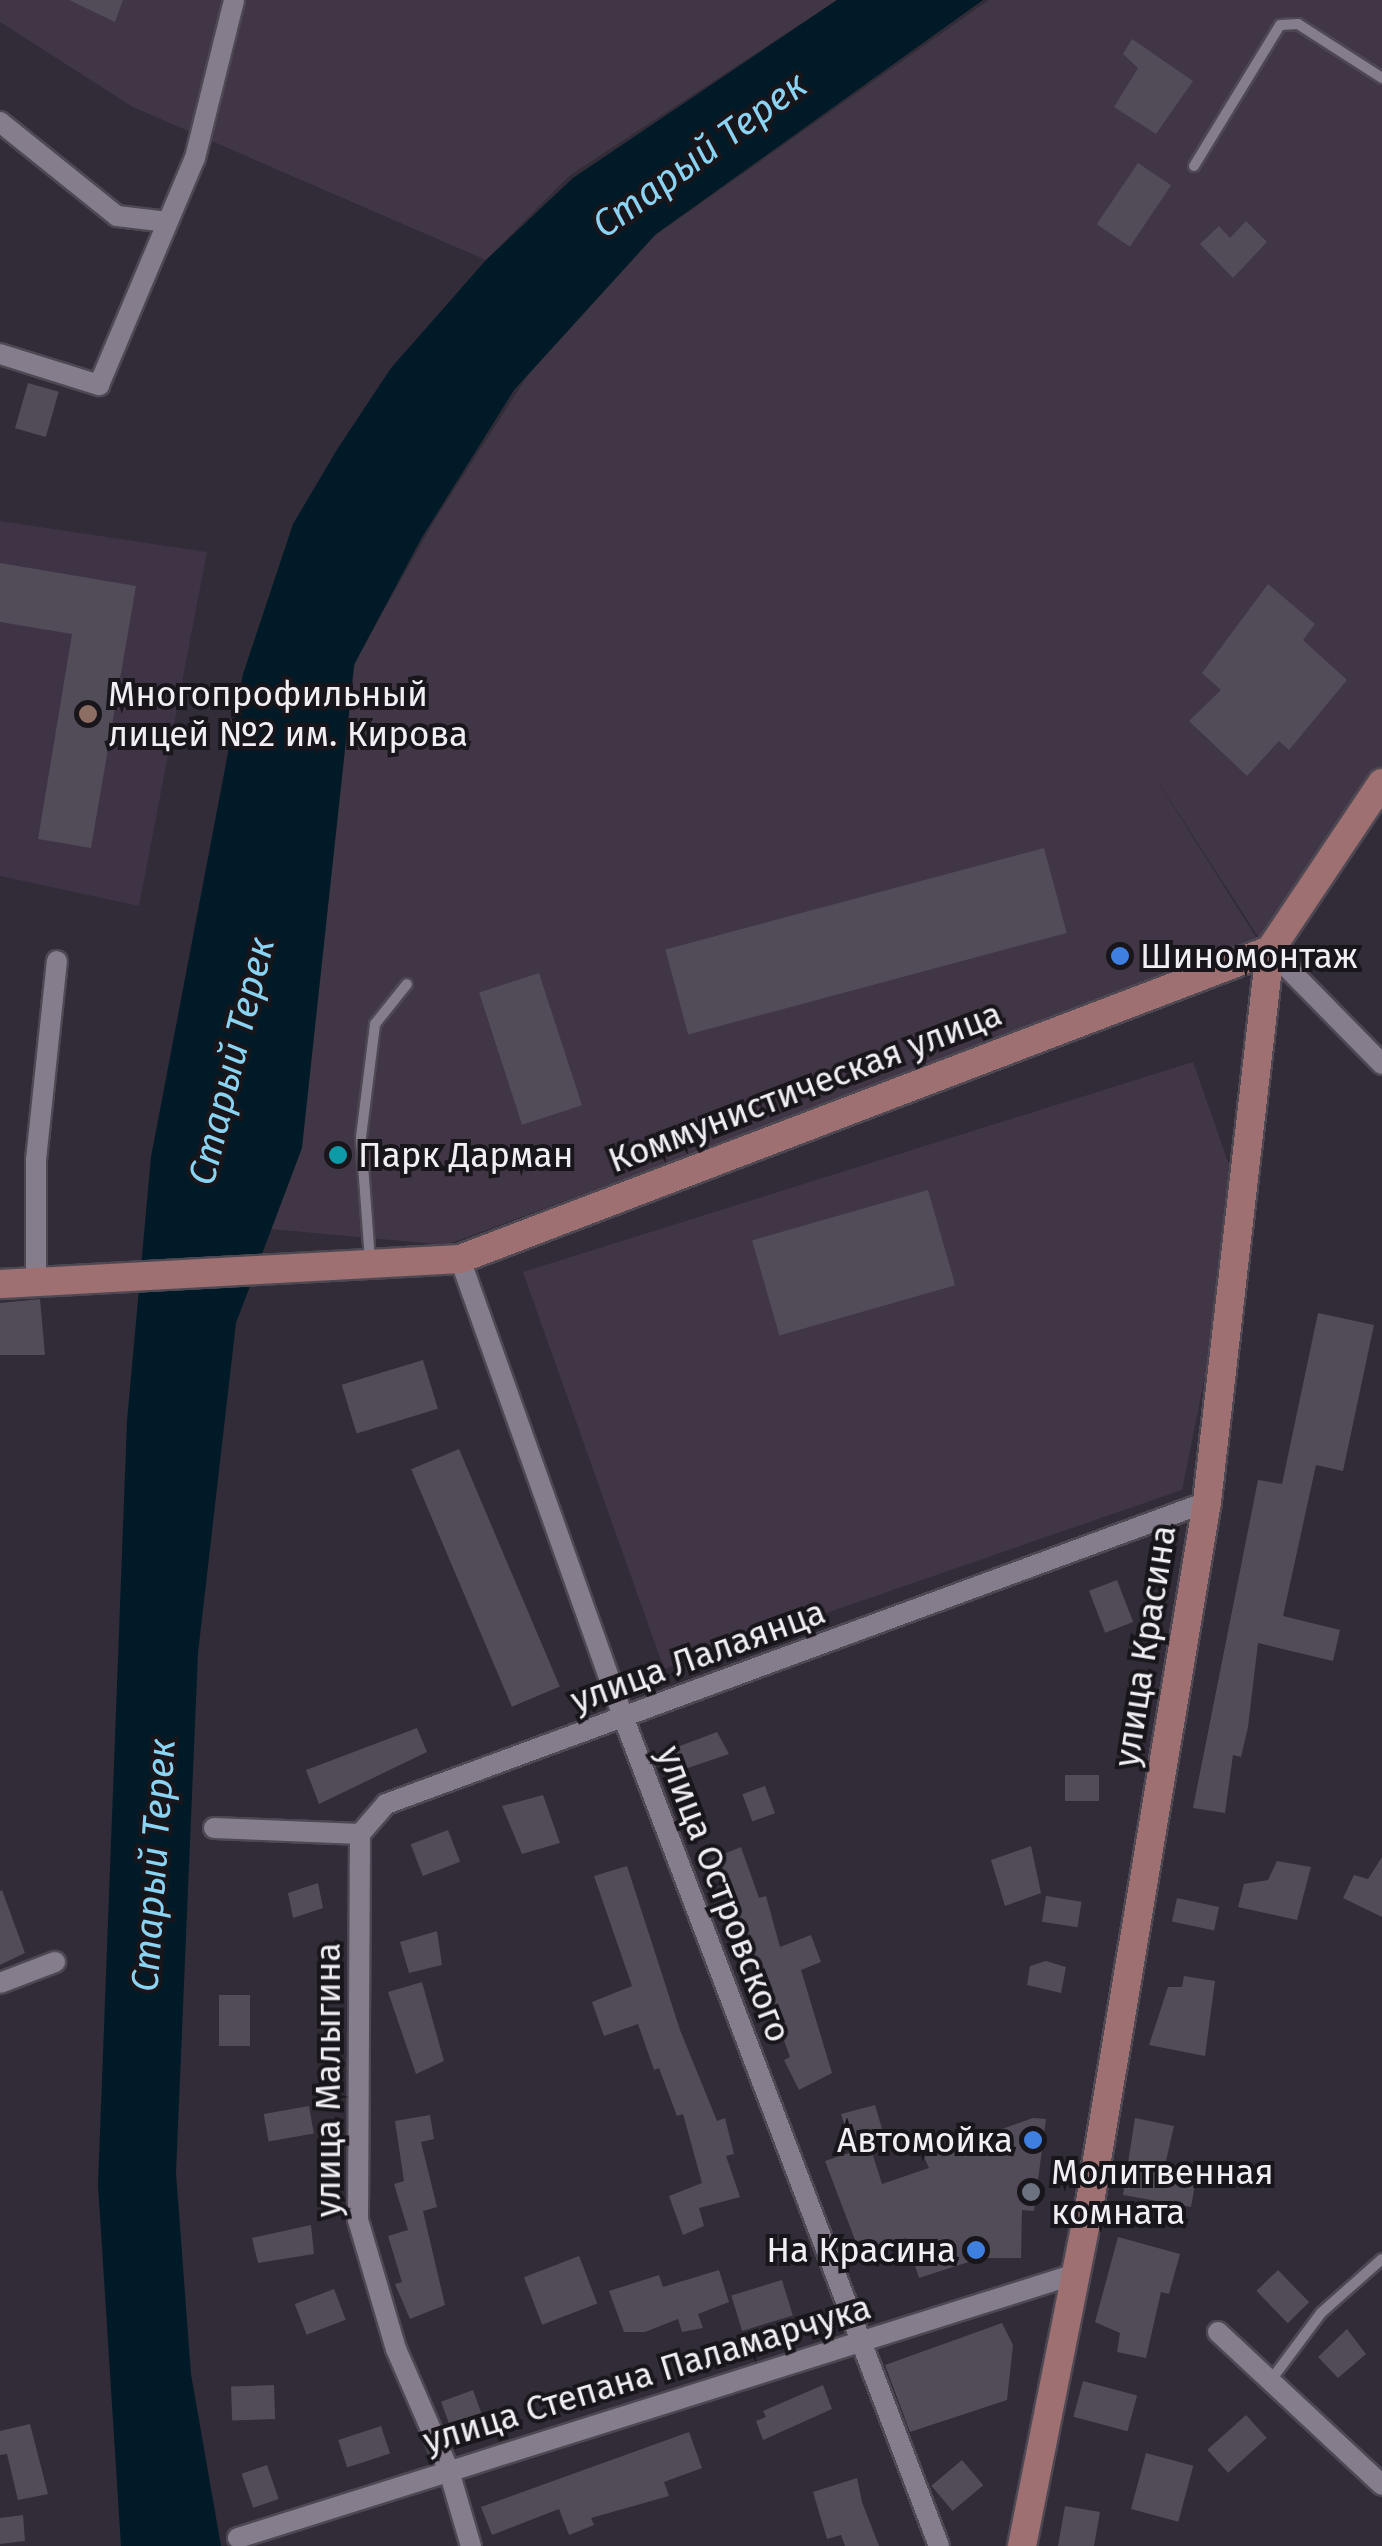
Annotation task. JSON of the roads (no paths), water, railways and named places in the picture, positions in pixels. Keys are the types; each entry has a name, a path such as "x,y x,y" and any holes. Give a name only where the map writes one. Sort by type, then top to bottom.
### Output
{"street":[{"path":"0,354 99,384 196,158 234,0"},
{"path":"0,122 117,216 168,222"},
{"name":"улица Красина","path":"1022,2546 1076,2274 1207,1502 1270,950 1382,783"},
{"path":"1270,950 1382,1064"},
{"name":"Коммунистическая улица","path":"36,1281 302,1271 460,1259 1270,950"},
{"path":"0,1284 36,1281 36,1160 57,961"},
{"name":"улица Островского","path":"460,1259 624,1719 857,2342 939,2546"},
{"name":"улица Лалаянца","path":"360,1834 386,1804 1207,1502"},
{"path":"214,1828 360,1834"},
{"name":"улица Малыгина","path":"360,1834 358,2220 396,2349 449,2470 470,2546"},
{"path":"0,1983 55,1962"},
{"name":"улица Степана Паламарчука","path":"238,2538 1076,2274"},
{"path":"1218,2332 1382,2485"}],"lane":[{"path":"1194,166 1280,25 1298,24 1382,78"},
{"path":"370,1266 361,1137 375,1024 407,984"},
{"path":"1272,2380 1321,2313 1382,2259"}],"water":[{"name":"Старый Терек","path":"837,0 983,0 656,234 514,390 421,539 354,665 302,1148 236,1323 198,1653 176,2173 191,2374 221,2546 121,2546 98,2185 127,1421 151,1157 243,674 293,524 391,368 486,260 573,178"}],"place":[{"name":"Многопрофильный лицей №2 им. Кирова","path":"88,714"},
{"name":"Шиномонтаж","path":"1120,956"},
{"name":"Парк Дарман","path":"338,1155"},
{"name":"Автомойка","path":"1033,2140"},
{"name":"Молитвенная комната","path":"1031,2192"},
{"name":"На Красина","path":"976,2250"}]}
